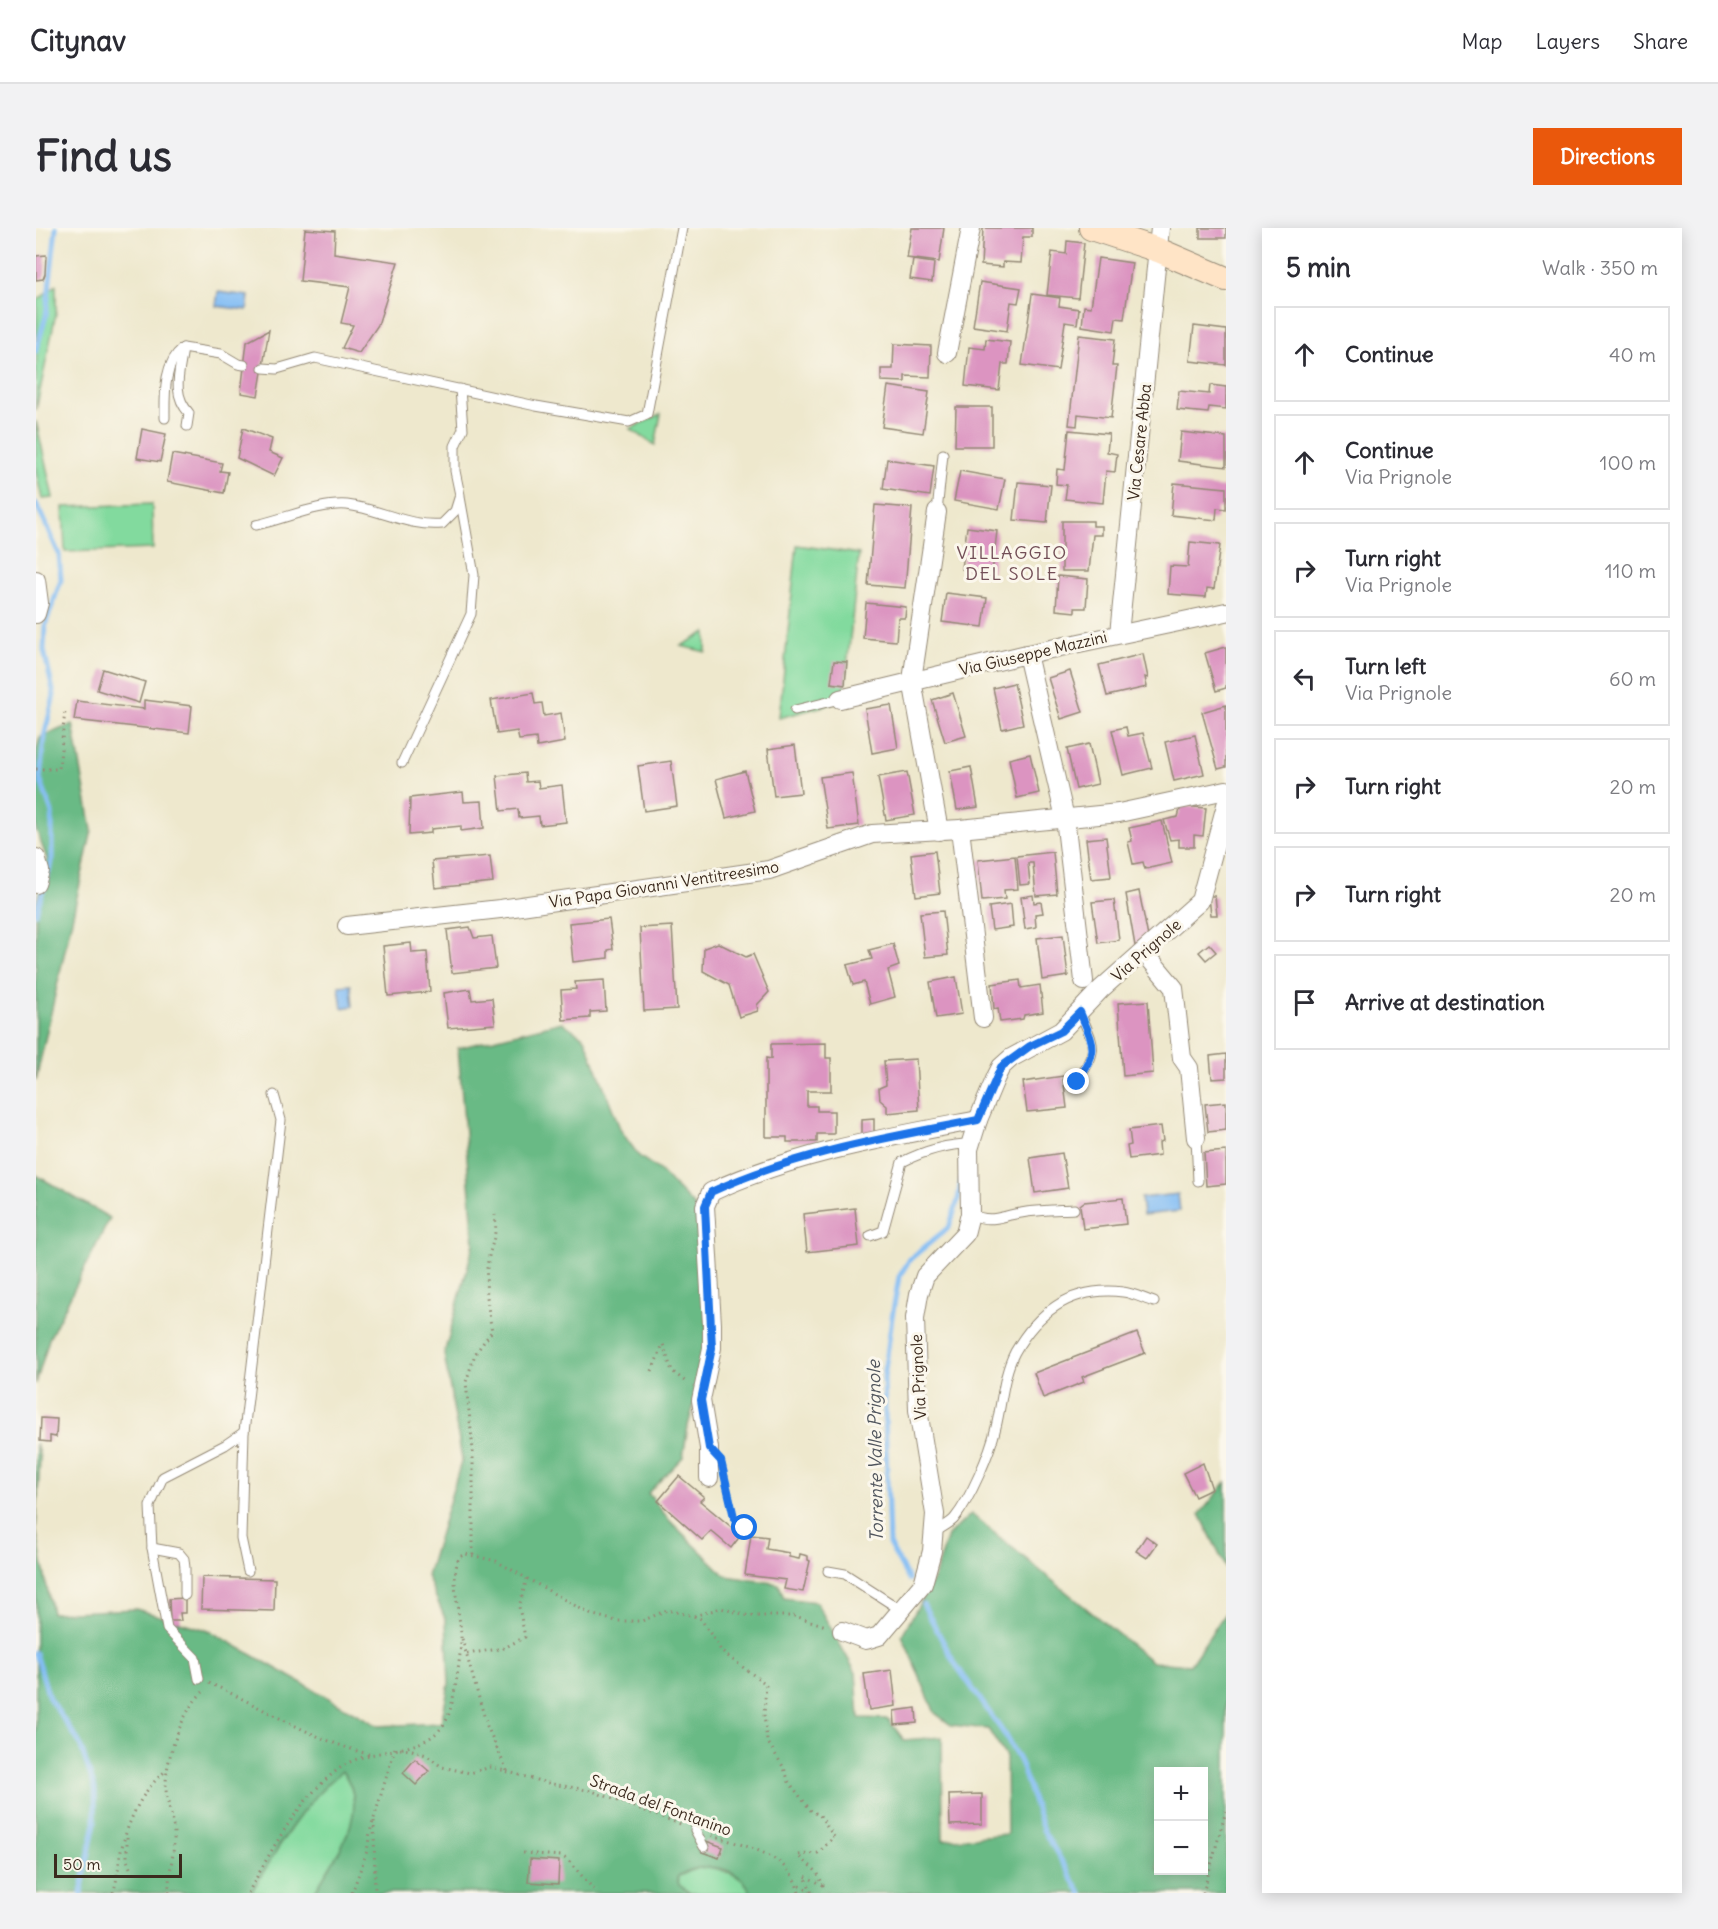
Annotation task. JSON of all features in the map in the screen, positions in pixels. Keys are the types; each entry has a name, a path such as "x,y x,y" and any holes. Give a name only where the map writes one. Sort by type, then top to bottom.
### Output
{"street":[{"path":"947,353 971,228"},
{"path":"1091,228 1159,239 1226,279"},
{"name":"Via Cesare Abba","path":"1119,634 1159,239"},
{"path":"937,512 912,680 939,831"},
{"path":"36,580 39,603 36,614"},
{"name":"Via Giuseppe Mazzini","path":"840,699 1027,654 1226,612"},
{"path":"1027,654 1065,818 1084,981"},
{"name":"Via Papa Giovanni Ventitreesimo","path":"347,926 500,909 769,870 872,834 939,831 1119,813 1226,790"},
{"name":"Via Prignole","path":"842,1631 866,1640 879,1636 923,1584 935,1532 935,1514 918,1410 915,1318 925,1276 965,1234 970,1214 970,1144 1001,1067 1030,1046 1061,1031 1144,951 1200,902 1226,805"},
{"path":"960,829 983,1018"},
{"path":"36,858 40,871 36,884"},
{"path":"1144,951 1165,968 1174,988 1182,1058 1189,1068 1196,1138"},
{"path":"717,1481 701,1400 712,1348 705,1206 711,1192 792,1162 873,1140 978,1120"}],"lane":[{"path":"263,368 277,369 315,358 629,422 647,414 682,228"},
{"path":"183,348 221,354 244,365"},
{"path":"165,418 165,392 171,360 183,348"},
{"path":"183,348 177,384 178,396 189,413 187,426"},
{"path":"402,763 471,614 474,575 455,471 455,446 463,429 460,389"},
{"path":"937,512 943,454"},
{"path":"256,525 288,518 319,507 347,505 422,526 442,524 455,511 460,495"},
{"path":"795,710 840,699"},
{"path":"1077,1082 1089,1064 1094,1048 1092,1037 1080,1012"},
{"path":"248,1571 241,1538 244,1432 281,1120 274,1095"},
{"path":"1196,1138 1198,1181"},
{"path":"870,1236 883,1231 902,1162 940,1147 970,1144"},
{"path":"970,1214 984,1220 1004,1219 1018,1213 1074,1209"},
{"path":"935,1532 953,1520 978,1476 996,1430 1003,1387 1015,1353 1043,1315 1064,1299 1088,1293 1124,1292 1154,1302"},
{"path":"199,1679 195,1658 167,1629 152,1548 150,1506 163,1477 225,1445 244,1432"},
{"path":"152,1548 179,1553 184,1559 185,1595"},
{"path":"828,1571 845,1574 901,1610"},
{"path":"695,1830 704,1847"}],"path":[{"path":"36,769 59,769 65,711"},
{"path":"473,1555 473,1450 466,1382 475,1354 492,1331 487,1304 488,1262 497,1228 495,1215"},
{"path":"652,1371 663,1344 672,1371 692,1386 701,1400"},
{"path":"717,1481 734,1517 750,1535"},
{"path":"508,1773 487,1726 461,1636 455,1578 459,1557 473,1555 496,1561 590,1614 616,1621 642,1621 667,1610 701,1619 722,1652 766,1684 764,1715 767,1741 784,1768 789,1782 812,1812 819,1814 834,1837 818,1853 798,1855 817,1872 823,1885 805,1876 811,1891 797,1885"},
{"path":"467,1654 496,1650 525,1637 519,1607 527,1578"},
{"path":"694,1616 722,1608 749,1616 795,1616 842,1631"},
{"path":"248,1893 272,1850 306,1801 344,1765 358,1758 374,1756 429,1740 447,1719 454,1693 461,1636"},
{"path":"169,1893 168,1872 174,1838 166,1784 168,1769 183,1719 191,1704 211,1685 232,1692 328,1743 374,1756"},
{"path":"352,1893 367,1851 374,1817 395,1749"},
{"name":"Strada del Fontanino","path":"395,1749 412,1750 426,1755 442,1767 470,1773 491,1767 508,1773 592,1791 695,1830 767,1854 785,1865 799,1893"},
{"path":"112,1893 127,1835 150,1783 168,1769"},
{"path":"1203,1893 1226,1811"},
{"path":"374,1817 375,1893"},
{"path":"127,1835 129,1842 127,1860 130,1868"},
{"path":"523,1853 561,1856 568,1860 597,1893"}],"green space":[{"path":"56,285 56,313 36,410 37,301"},
{"path":"661,414 655,445 630,429"},
{"path":"36,421 53,498 42,499 36,472"},
{"path":"152,504 153,549 65,552 63,507"},
{"path":"797,545 859,554 845,685 839,702 779,718"},
{"path":"706,632 706,652 681,646"},
{"path":"73,724 92,830 36,1080 36,905 47,859 36,829 36,752 40,737"},
{"path":"562,1022 585,1038 621,1131 639,1156 659,1170 695,1207 702,1230 708,1342 683,1457 648,1493 670,1521 726,1576 779,1584 784,1598 816,1602 856,1673 859,1718 888,1719 904,1740 942,1737 943,1840 1007,1834 1006,1757 988,1729 951,1725 935,1713 902,1635 935,1576 948,1536 971,1514 1152,1662 1190,1665 1226,1612 1226,1893 751,1893 738,1876 719,1868 707,1867 696,1868 677,1877 679,1885 690,1893 314,1893 348,1834 352,1818 354,1802 351,1786 342,1771 302,1813 280,1844 251,1893 36,1893 36,1530 52,1613 136,1609 210,1631 378,1726 441,1723 449,1684 446,1621 427,1576 462,1459 444,1354 474,1243 458,1048"},
{"path":"36,1175 110,1218 49,1339 36,1384"},
{"path":"36,1442 40,1458 36,1530"},
{"path":"1226,1482 1226,1568 1200,1514"},
{"path":"342,1771 351,1787 354,1802 352,1818 348,1834 314,1893 251,1893 302,1813"},
{"path":"701,1866 737,1876 748,1886 751,1893 690,1893 679,1885 677,1877"}],"water":[{"path":"218,292 249,296 247,310 216,306"},
{"path":"351,985 353,1006 342,1008 339,986"},
{"path":"1178,1194 1180,1211 1143,1215 1141,1198"}],"building":[{"path":"912,228 944,228 939,262 907,258"},
{"path":"983,228 1032,228 1032,237 1023,237 1021,263 1003,262 1003,267 981,265"},
{"path":"1200,228 1226,228 1226,238 1200,238"},
{"path":"305,229 335,231 334,253 398,262 378,325 359,353 342,348 353,325 341,323 350,287 300,281"},
{"path":"1067,241 1084,243 1078,298 1047,295 1052,252 1066,254"},
{"path":"46,255 43,279 36,280 36,256"},
{"path":"1098,258 1132,263 1124,319 1116,318 1114,331 1082,326 1084,306 1091,307"},
{"path":"913,260 934,263 932,282 910,279"},
{"path":"980,282 1021,288 1018,303 1011,302 1007,331 973,326"},
{"path":"1032,294 1060,298 1059,306 1079,309 1077,324 1065,322 1058,370 1022,365"},
{"path":"1194,326 1226,330 1226,365 1190,361"},
{"path":"269,330 258,396 241,393 247,342"},
{"path":"1079,335 1115,339 1112,366 1117,366 1111,418 1078,414 1077,426 1069,425"},
{"path":"986,339 1010,342 1008,364 1002,364 999,390 965,386 969,347 985,349"},
{"path":"894,344 931,346 930,377 905,376 905,382 881,381 881,369 893,369"},
{"path":"1210,385 1226,387 1226,409 1209,407 1208,413 1177,410 1179,391 1209,394"},
{"path":"888,386 929,392 923,433 882,427"},
{"path":"956,407 992,407 992,446 955,446"},
{"path":"243,428 272,439 269,452 283,458 274,476 237,458"},
{"path":"142,429 166,434 160,462 137,458"},
{"path":"1069,430 1109,434 1107,452 1117,454 1115,472 1106,471 1103,503 1065,499 1067,485 1056,484 1057,469 1065,470"},
{"path":"1181,432 1226,437 1226,467 1178,461"},
{"path":"172,454 222,463 220,471 228,472 224,493 167,482"},
{"path":"887,459 934,466 930,496 883,489"},
{"path":"960,471 1005,479 999,509 954,501"},
{"path":"1018,482 1051,485 1047,523 1014,520"},
{"path":"1174,483 1226,488 1226,509 1217,508 1216,520 1171,515"},
{"path":"875,505 912,508 905,588 868,585"},
{"path":"1062,521 1093,521 1093,526 1102,526 1102,535 1093,535 1089,571 1062,571"},
{"path":"967,527 997,531 992,573 962,569"},
{"path":"1190,542 1220,545 1214,589 1207,588 1206,597 1168,594 1170,566 1188,567"},
{"path":"1058,576 1088,579 1086,608 1075,608 1075,612 1056,610"},
{"path":"946,593 987,598 983,627 942,622"},
{"path":"866,603 906,607 905,618 898,618 896,641 863,638"},
{"path":"1226,647 1226,688 1216,691 1205,653"},
{"path":"1143,654 1148,678 1145,677 1147,687 1107,696 1099,665"},
{"path":"834,661 847,662 845,685 831,683"},
{"path":"103,669 145,682 139,703 97,690"},
{"path":"1070,671 1083,712 1061,719 1048,678"},
{"path":"1014,683 1023,724 1002,729 993,688"},
{"path":"533,693 535,704 542,703 544,716 561,713 565,742 537,747 536,738 519,740 517,731 497,734 491,700"},
{"path":"953,693 966,736 945,742 932,700"},
{"path":"144,700 192,706 189,733 74,720 77,701 144,709"},
{"path":"891,705 898,748 872,753 865,709"},
{"path":"1226,705 1226,767 1218,769 1202,712"},
{"path":"1126,727 1128,736 1143,733 1152,768 1123,775 1112,730"},
{"path":"1195,735 1204,774 1174,781 1165,742"},
{"path":"1089,744 1098,784 1076,789 1067,749"},
{"path":"795,745 801,793 774,796 768,749"},
{"path":"1030,754 1039,793 1017,798 1009,759"},
{"path":"671,761 677,806 644,811 638,766"},
{"path":"971,767 978,807 957,810 950,771"},
{"path":"745,771 755,811 726,818 716,779"},
{"path":"907,772 915,815 886,820 878,777"},
{"path":"525,773 526,782 538,781 539,788 562,785 566,822 540,825 539,816 519,818 518,809 501,811 497,776"},
{"path":"852,773 859,825 828,829 820,777"},
{"path":"463,792 464,802 482,801 484,828 461,831 461,826 431,829 431,833 409,835 410,798"},
{"path":"1181,806 1206,808 1203,836 1194,835 1194,847 1179,847 1179,839 1170,840 1164,820 1178,817"},
{"path":"1162,821 1172,863 1145,869 1143,862 1133,864 1128,842 1132,841 1129,828"},
{"path":"1106,837 1111,877 1091,879 1086,839"},
{"path":"935,851 940,893 916,896 911,854"},
{"path":"1053,852 1057,894 1036,896 1033,863 1028,863 1030,884 1020,885 1017,856"},
{"path":"490,856 493,882 435,888 432,861"},
{"path":"1015,856 1018,889 1004,890 1005,899 982,901 978,860"},
{"path":"1139,891 1148,937 1135,946 1126,894"},
{"path":"1033,895 1034,903 1041,902 1043,913 1035,914 1036,927 1025,929 1021,897"},
{"path":"1209,896 1215,896 1217,915 1211,915"},
{"path":"1114,900 1119,940 1098,943 1092,902"},
{"path":"1011,904 1013,927 992,930 989,907"},
{"path":"943,911 948,955 925,957 920,913"},
{"path":"609,919 613,949 608,950 608,958 573,962 569,923"},
{"path":"672,926 677,1009 644,1011 640,928"},
{"path":"470,927 474,938 492,936 496,968 452,973 447,930"},
{"path":"1063,935 1068,976 1042,980 1037,938"},
{"path":"411,943 412,953 427,952 430,992 388,996 383,946"},
{"path":"718,943 746,957 753,954 769,992 757,1005 758,1011 739,1017 729,985 703,971 704,948"},
{"path":"893,944 899,966 888,970 895,997 870,1004 864,982 853,985 847,965 872,959 869,950"},
{"path":"1209,944 1216,952 1206,960 1199,952"},
{"path":"956,977 962,1014 936,1018 930,982"},
{"path":"604,980 606,1011 590,1012 590,1018 563,1020 561,990 576,989 575,982"},
{"path":"1020,980 1021,988 1040,985 1043,1012 1024,1015 1023,1019 1000,1022 998,1008 994,1009 992,984"},
{"path":"470,989 472,1000 492,998 495,1024 448,1028 444,993"},
{"path":"1148,1001 1153,1073 1123,1076 1118,1003"},
{"path":"826,1043 826,1058 831,1058 831,1091 807,1091 807,1106 817,1106 817,1111 834,1111 834,1134 817,1134 817,1142 787,1142 787,1137 766,1137 766,1058 771,1059 771,1044"},
{"path":"1226,1054 1226,1078 1212,1079 1210,1056"},
{"path":"916,1059 919,1110 887,1113 887,1106 880,1100 879,1088 886,1085 884,1061"},
{"path":"1063,1076 1067,1108 1027,1112 1023,1082"},
{"path":"1226,1102 1226,1130 1208,1132 1205,1104"},
{"path":"874,1119 874,1135 862,1135 862,1120"},
{"path":"1161,1126 1163,1141 1159,1142 1160,1155 1129,1159 1127,1146 1131,1145 1129,1130"},
{"path":"1226,1151 1226,1184 1206,1186 1204,1153"},
{"path":"1062,1153 1068,1188 1035,1193 1030,1158"},
{"path":"1123,1198 1126,1224 1083,1229 1080,1205 1084,1202"},
{"path":"855,1208 859,1246 807,1252 803,1214"},
{"path":"1137,1333 1145,1353 1082,1377 1084,1382 1043,1398 1034,1373"},
{"path":"41,1418 57,1419 56,1437 50,1436 50,1442 40,1441"},
{"path":"1203,1463 1212,1489 1195,1497 1183,1473"},
{"path":"679,1476 704,1497 700,1501 741,1535 731,1548 711,1531 702,1540 658,1501"},
{"path":"751,1535 768,1537 766,1549 789,1553 789,1557 799,1559 800,1554 808,1556 810,1561 803,1592 784,1589 786,1580 745,1575"},
{"path":"1146,1536 1157,1544 1147,1558 1136,1551"},
{"path":"202,1577 275,1579 274,1611 201,1609"},
{"path":"185,1598 185,1613 180,1613 181,1621 170,1621 169,1599"},
{"path":"892,1670 896,1706 869,1710 864,1674"},
{"path":"916,1708 917,1723 895,1725 894,1711"},
{"path":"415,1759 429,1771 416,1785 403,1773"},
{"path":"982,1794 982,1824 950,1825 949,1795"},
{"path":"706,1841 723,1847 719,1858 702,1852"},
{"path":"530,1859 559,1861 558,1884 528,1882"}],"waterway":[{"path":"36,351 46,316 56,228"},
{"path":"36,503 59,554 61,580 45,626 44,650 54,695 44,737 40,779 52,813 52,861 36,913"},
{"name":"Torrente Valle Prignole","path":"909,1580 889,1544 884,1378 899,1277 910,1259 949,1227 958,1200 961,1180"},
{"name":"Torrente Valle Prignole","path":"923,1604 954,1662 1003,1732 1020,1762 1043,1830 1081,1893"},
{"path":"36,1653 49,1698 79,1742 95,1789 95,1822 81,1893"}],"district":[{"name":"VILLAGGIO DEL SOLE","path":"1012,562"}],"route":[{"path":"745,1528 734,1517 721,1461 709,1448 701,1400 712,1348 705,1206 711,1192 792,1162 873,1140 978,1120 1001,1067 1030,1046 1061,1031 1080,1012 1092,1037 1094,1048 1089,1064 1077,1082"}]}
